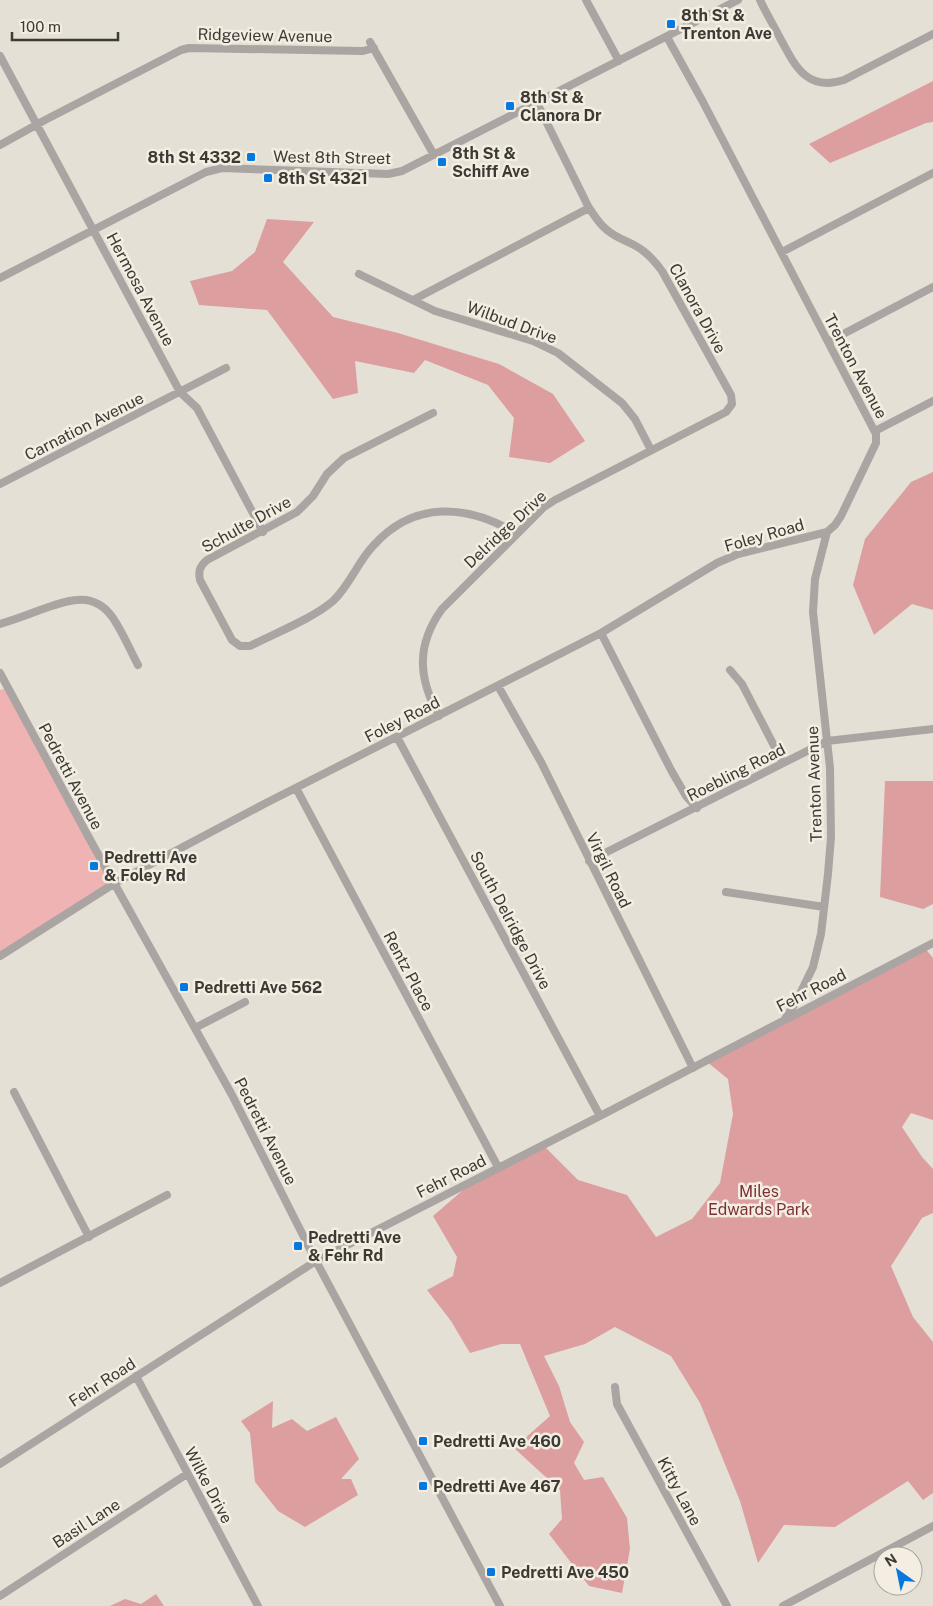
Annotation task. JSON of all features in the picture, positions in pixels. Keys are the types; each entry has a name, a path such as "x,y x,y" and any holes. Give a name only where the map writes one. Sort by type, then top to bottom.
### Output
{"street":[{"path":"586,0 619,61"},
{"name":"West 8th Street","path":"0,278 214,169 402,172 738,0"},
{"path":"760,0 794,64 803,74 818,82 831,83 844,80 933,34"},
{"name":"Trenton Avenue","path":"667,37 704,102 875,432 876,443 850,498 841,516 827,532 815,579 813,612 827,742 831,795 831,837 822,934 814,967 785,1019"},
{"name":"Ridgeview Avenue","path":"0,145 180,50 189,48 363,50 372,45 434,155"},
{"name":"Hermosa Avenue","path":"0,56 180,392 197,408 263,532"},
{"name":"Clanora Drive","path":"537,103 596,218 618,238 641,249 653,259 662,271 731,395 732,404 722,414"},
{"path":"782,252 933,173"},
{"path":"413,300 590,208"},
{"name":"Wilbud Drive","path":"359,274 435,311 533,341 558,353 622,403 635,420 651,450"},
{"path":"828,342 933,287"},
{"name":"Carnation Avenue","path":"0,484 226,368"},
{"path":"875,432 933,401"},
{"name":"Schulte Drive","path":"433,413 344,458 327,474 305,506 289,518 207,560 200,569 200,580 232,640 240,646 250,646 327,605 344,589 366,554 376,542 390,530 414,517 440,511 463,512 492,520 517,534"},
{"name":"Delridge Drive","path":"439,716 429,695 423,672 424,649 431,626 442,609 544,507 554,500 722,414"},
{"name":"Foley Road","path":"0,956 115,883 296,788 601,633 717,563 738,554 827,532"},
{"path":"0,624 75,599 88,600 101,606 113,618 138,665"},
{"path":"601,633 686,796 697,808"},
{"path":"730,670 742,684 783,763"},
{"name":"Pedretti Avenue","path":"0,674 232,1095 316,1261 500,1606"},
{"name":"Virgil Road","path":"498,686 541,762 693,1068"},
{"name":"Roebling Road","path":"589,860 827,742 933,729"},
{"name":"South Delridge Drive","path":"397,737 600,1116"},
{"name":"Rentz Place","path":"296,788 498,1167"},
{"path":"726,892 824,907"},
{"name":"Fehr Road","path":"0,1464 316,1261 933,943"},
{"path":"195,1028 245,1002"},
{"path":"14,1092 89,1237"},
{"path":"1,1281 167,1195"},
{"name":"Wilke Drive","path":"136,1376 258,1606"},
{"name":"Kitty Lane","path":"615,1387 618,1404 726,1606"},
{"name":"Basil Lane","path":"0,1596 187,1474"},
{"path":"783,1606 933,1526"}],"shaded area":[{"path":"8,688 115,883 0,956 0,690"}],"green space":[{"path":"933,81 933,122 926,123 830,163 809,144"},
{"path":"267,219 314,222 283,262 333,317 398,333 499,364 553,394 585,441 550,463 509,457 514,418 488,385 425,360 414,373 355,361 358,393 333,399 267,310 199,305 190,281 232,271 255,252"},
{"path":"933,472 933,610 912,604 874,635 853,585 865,539 911,482"},
{"path":"885,781 933,781 933,904 923,909 880,897"},
{"name":"Miles Edwards Park","path":"924,947 933,958 933,1120 911,1113 902,1127 922,1157 933,1169 933,1213 922,1218 891,1266 913,1317 933,1342 933,1493 923,1500 908,1481 835,1527 784,1525 758,1563 740,1501 700,1403 671,1356 615,1327 585,1344 544,1356 559,1386 570,1422 584,1442 574,1463 584,1480 603,1477 627,1518 630,1549 622,1593 589,1586 549,1534 562,1519 560,1490 514,1448 550,1416 520,1344 501,1344 470,1353 451,1321 427,1290 453,1276 457,1257 433,1216 477,1178 543,1145 578,1180 627,1195 656,1237 692,1219 720,1183 733,1114 728,1079 706,1061"},
{"path":"273,1401 272,1428 292,1419 307,1431 336,1417 359,1459 341,1479 351,1479 358,1495 305,1527 278,1511 255,1482 250,1433 241,1421"},
{"path":"156,1594 164,1606 110,1606 125,1599 141,1604"}],"place":[{"name":"8th St & Trenton Ave","path":"671,24"},
{"name":"8th St & Clanora Dr","path":"510,106"},
{"name":"8th St 4332","path":"251,157"},
{"name":"8th St & Schiff Ave","path":"442,162"},
{"name":"8th St 4321","path":"268,178"},
{"name":"Pedretti Ave & Foley Rd","path":"94,866"},
{"name":"Pedretti Ave 562","path":"184,987"},
{"name":"Pedretti Ave & Fehr Rd","path":"298,1246"},
{"name":"Pedretti Ave 460","path":"423,1441"},
{"name":"Pedretti Ave 467","path":"423,1486"},
{"name":"Pedretti Ave 450","path":"491,1572"}]}
